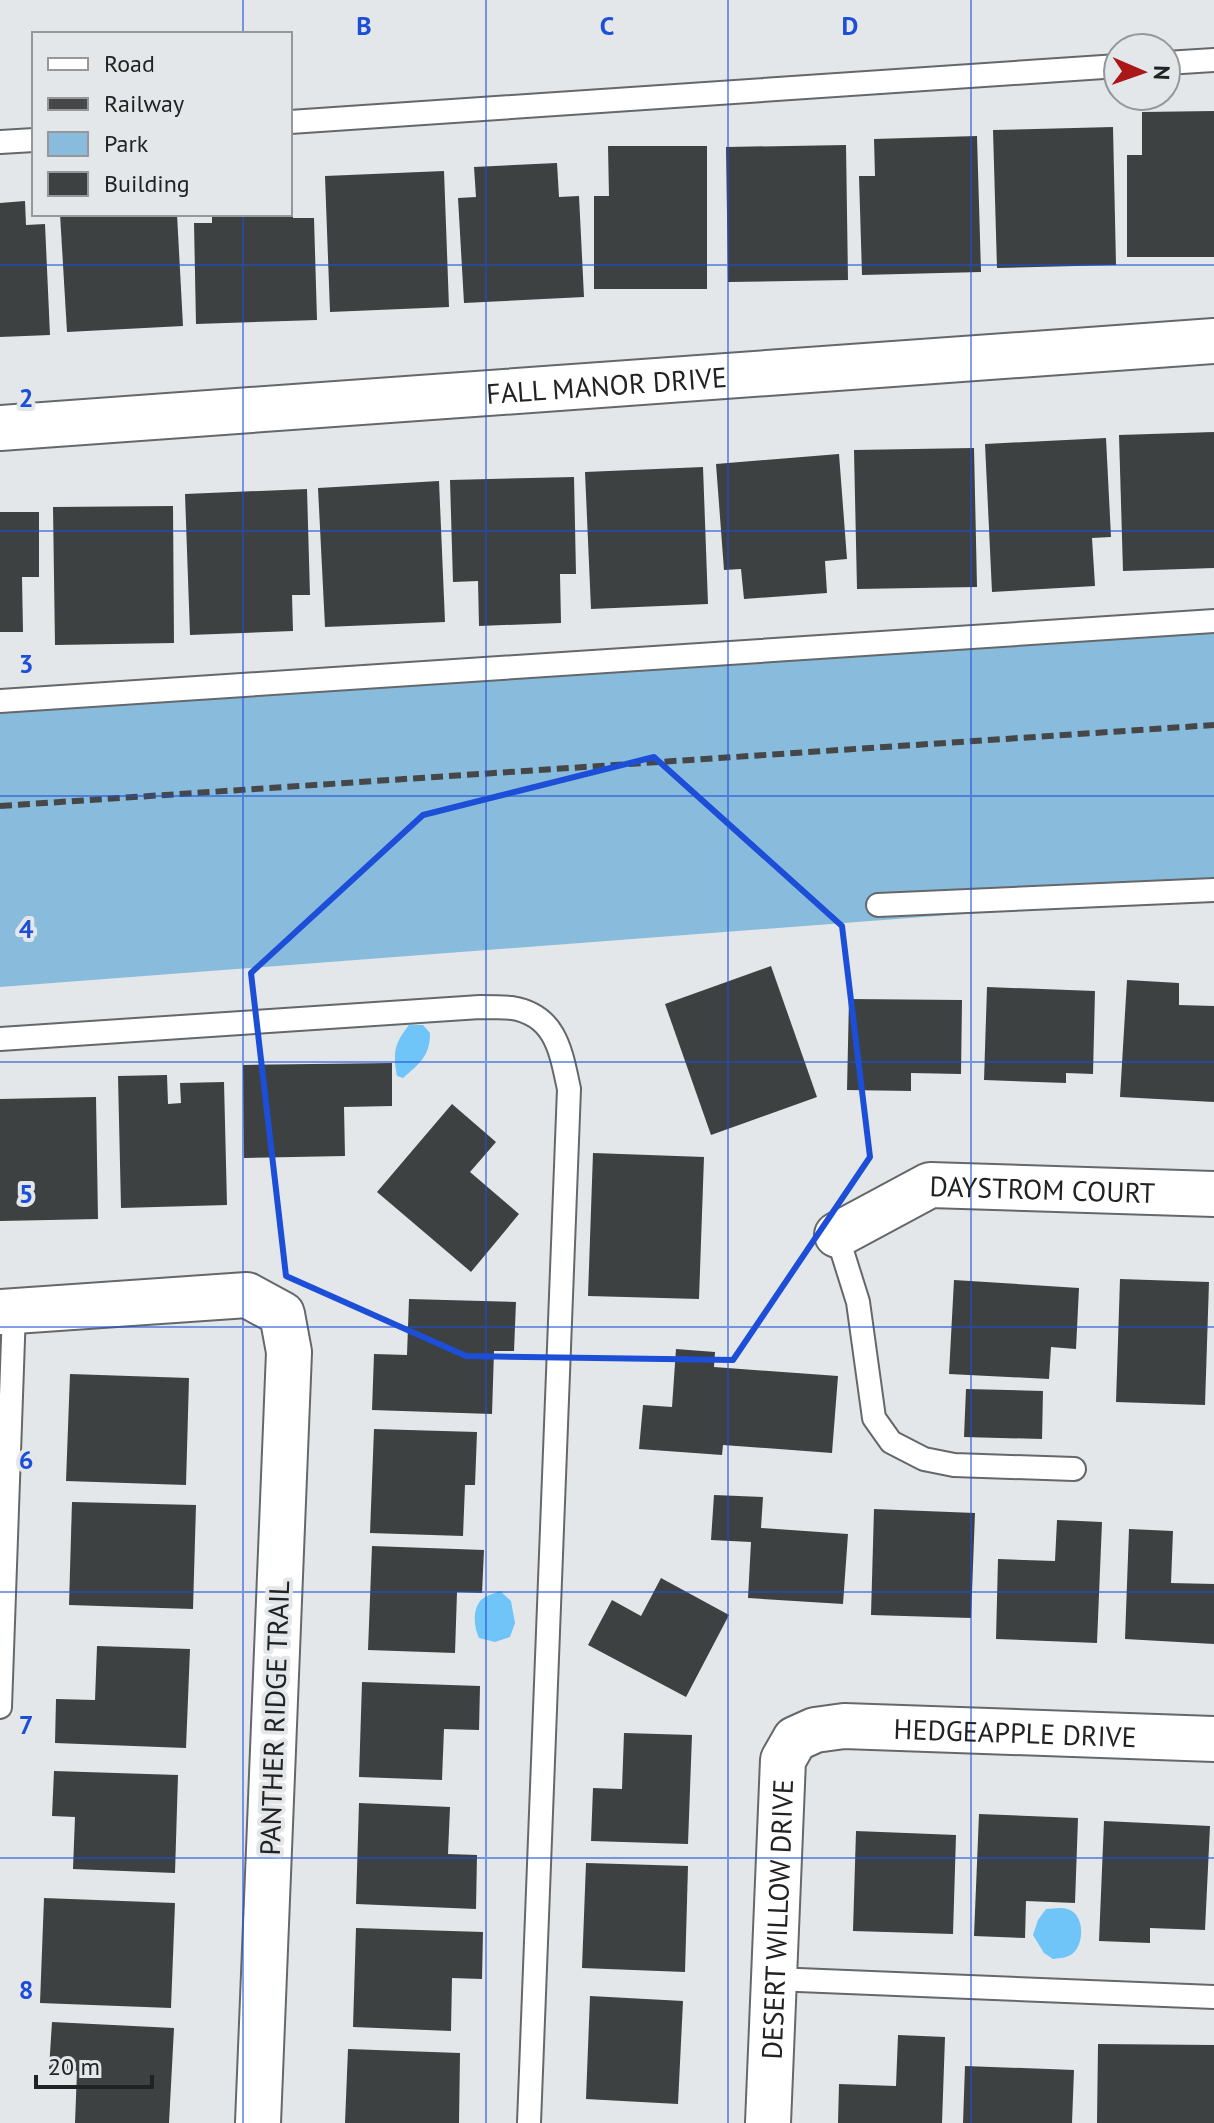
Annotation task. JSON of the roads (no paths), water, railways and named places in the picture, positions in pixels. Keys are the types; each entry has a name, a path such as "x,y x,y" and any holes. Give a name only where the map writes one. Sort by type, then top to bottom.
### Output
{"street":[{"name":"FALL MANOR DRIVE","path":"0,428 1214,341"},
{"name":"DAYSTROM COURT","path":"837,1235 930,1185 1214,1194"},
{"name":"PANTHER RIDGE TRAIL","path":"7,1312 247,1295 282,1314 289,1352 258,2123"},
{"name":"HEDGEAPPLE DRIVE","path":"815,1730 844,1726 1214,1739"},
{"name":"DESERT WILLOW DRIVE","path":"768,2123 783,1760 795,1739 815,1730"}],"lane":[{"path":"1182,62 1214,60"},
{"path":"292,122 1102,67"},
{"path":"0,142 32,140"},
{"path":"0,701 1214,621"},
{"path":"878,905 1214,890"},
{"path":"0,1039 480,1007 513,1008 540,1018 559,1045 569,1089 529,2123"},
{"path":"837,1235 858,1302 874,1418 891,1442 924,1459 954,1465 1074,1469"},
{"path":"0,1707 7,1312"},
{"path":"774,1979 1214,1997"}],"railway":[{"path":"0,806 1214,725"}]}
